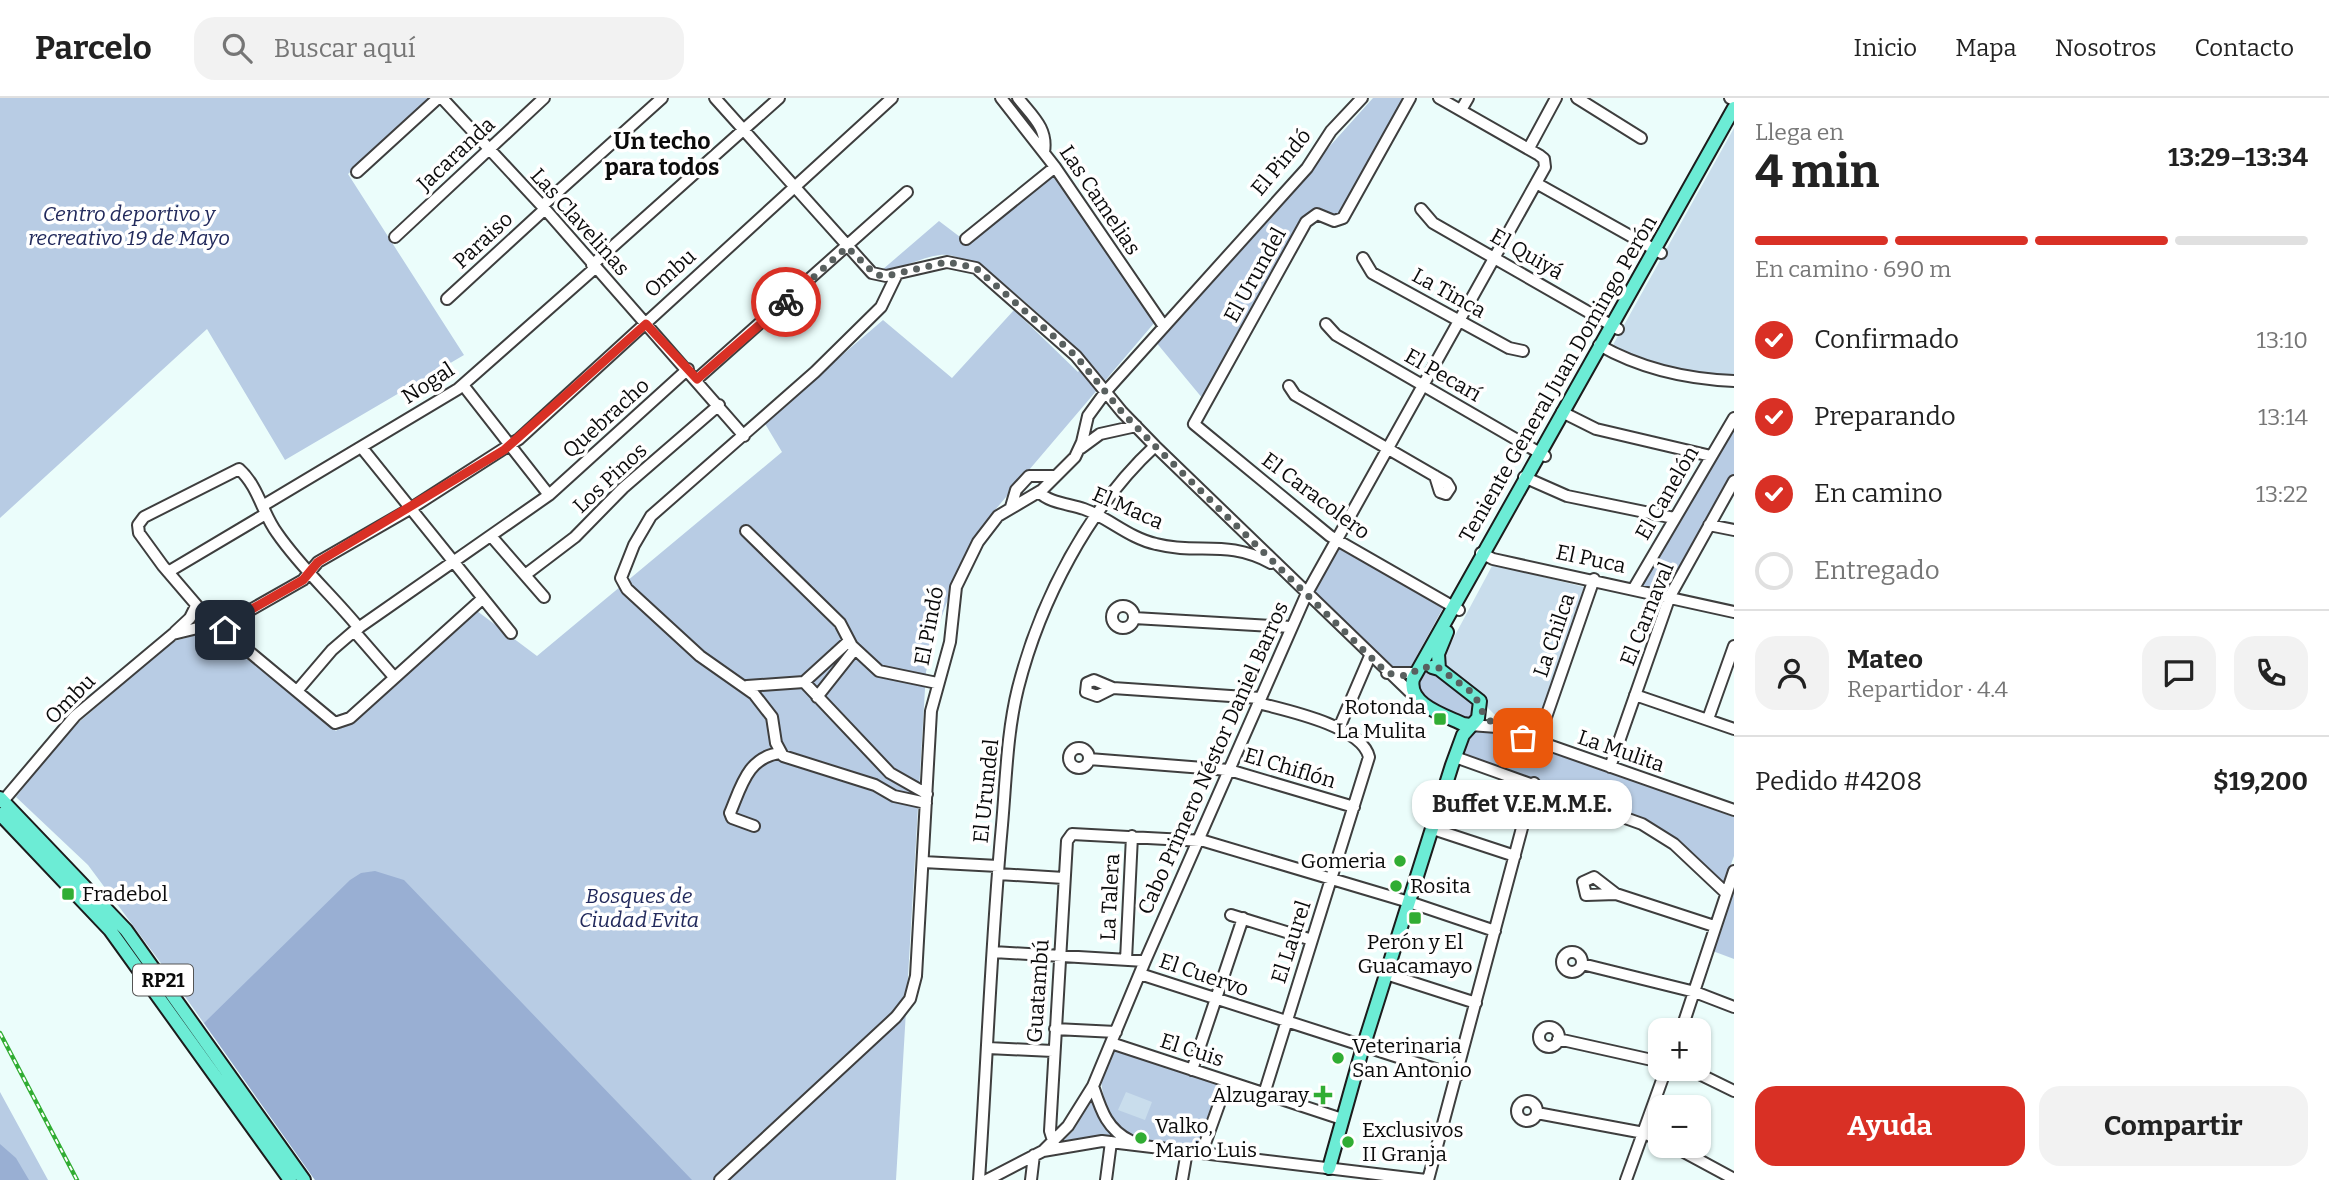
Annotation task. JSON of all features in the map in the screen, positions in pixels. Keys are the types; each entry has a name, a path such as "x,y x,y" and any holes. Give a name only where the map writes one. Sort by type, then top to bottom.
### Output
{"main road":[{"name":"Teniente General Juan Domingo Perón","path":"1417,671 1615,326 1734,108"},
{"name":"Teniente General Juan Domingo Perón","path":"1657,251 1734,124"},
{"name":"Teniente General Juan Domingo Perón","path":"1439,668 1441,645 1455,608"},
{"path":"1360,1045 1386,974 1406,901 1433,829 1455,757 1470,725 1478,718 1481,707 1474,694 1439,668 1417,671 1412,683 1414,696 1455,721 1470,725"},
{"path":"1328,1174 1339,1118 1360,1045 1454,743 1455,721"},
{"name":"RP21","path":"1,799 125,930 304,1180"},
{"name":"RP21","path":"0,814 74,888 110,930 290,1180"}],"street":[{"name":"Las Clavelinas","path":"440,98 697,379 744,436"},
{"path":"357,172 440,98"},
{"name":"Jacaranda","path":"395,237 544,98"},
{"name":"Paraiso","path":"447,299 662,98"},
{"path":"715,98 847,247 876,275 897,274 947,262 976,268 1029,311 1107,390 1155,446 1387,673 1414,696"},
{"name":"Nogal","path":"168,572 463,385 779,98"},
{"name":"Ombu","path":"225,630 245,613 303,580 318,562 410,509 510,446 892,98"},
{"name":"Las Camelias","path":"1001,98 1055,167 1163,325"},
{"path":"1018,98 1043,130 1044,152"},
{"name":"El Pindó","path":"720,1180 896,1017 910,999 916,976 931,711 950,642 953,601 960,576 983,535 1003,511 1039,492 1059,475 1079,450 1088,416 1107,390 1307,168 1331,131 1362,98"},
{"name":"El Urundel","path":"1194,424 1309,218 1317,214 1340,221 1410,98"},
{"path":"1439,98 1529,148 1556,98"},
{"path":"1461,110 1468,98"},
{"path":"1577,98 1641,138"},
{"name":"Cabo Primero Néstor Daniel Barros","path":"1046,1149 1077,1113 1093,1086 1307,593 1545,167 1545,159 1529,148"},
{"path":"966,239 1055,167"},
{"path":"1536,183 1657,251"},
{"path":"697,379 907,192"},
{"name":"El Quiyá","path":"1421,209 1433,223 1615,326"},
{"name":"La Tinca","path":"1363,258 1372,272 1509,348 1523,351"},
{"path":"780,753 772,717 747,686 700,656 627,589 621,578 634,545 651,516 744,436 881,307 897,274"},
{"name":"El Pecarí","path":"1326,324 1336,335 1542,454"},
{"path":"1603,347 1625,359 1667,373 1734,381"},
{"name":"Quebracho","path":"296,691 332,650 357,630 550,495 688,369"},
{"path":"463,385 550,495"},
{"path":"1289,386 1295,396 1435,476"},
{"name":"Los Pinos","path":"525,575 575,537 623,488 719,405"},
{"path":"1565,414 1596,429 1711,456"},
{"name":"El Canelón","path":"1634,588 1734,418"},
{"name":"El Caracolero","path":"1194,424 1335,540 1455,608"},
{"path":"1079,450 1100,434 1136,426"},
{"name":"El Urundel","path":"979,1180 998,870 1009,741 1022,674 1056,587 1097,517 1155,446"},
{"path":"362,448 511,633"},
{"path":"394,677 310,573 296,560 239,469 144,517 138,525 139,533 168,572 214,624 225,630 331,721 339,723 350,718 482,599"},
{"path":"1011,507 1016,490 1029,476 1059,475"},
{"path":"1528,479 1567,496 1674,518"},
{"name":"El Carnaval","path":"1610,767 1670,596 1734,481"},
{"name":"El Maca","path":"1039,492 1045,498 1087,510 1158,545 1236,548 1283,570"},
{"path":"1709,525 1734,530"},
{"path":"746,531 840,622 852,645 883,673 937,683"},
{"path":"491,536 544,597"},
{"name":"El Puca","path":"1485,555 1734,611"},
{"name":"La Chilca","path":"1537,743 1594,579"},
{"name":"Ombu","path":"1,799 75,716 173,634 190,618 196,606"},
{"path":"1134,618 1291,626"},
{"name":"Ombu","path":"173,634 214,624"},
{"path":"747,686 804,682 852,645"},
{"path":"817,697 852,645"},
{"path":"1708,719 1734,646"},
{"path":"1113,688 1259,701 1339,728 1370,656"},
{"path":"1387,673 1406,676 1417,671"},
{"path":"804,682 890,773 927,798"},
{"path":"1635,695 1734,729"},
{"name":"La Mulita","path":"1481,707 1497,727"},
{"name":"La Mulita","path":"1470,725 1497,727 1734,810"},
{"name":"El Laurel","path":"1264,1094 1369,757 1367,750 1339,728"},
{"path":"754,826 732,818 730,813 753,765 763,756 780,753 791,759 874,785 894,796 927,798"},
{"path":"1455,757 1534,783 1650,828 1700,866 1726,893"},
{"name":"El Chiflón","path":"1089,759 1229,769 1354,807"},
{"path":"988,1180 1046,1149 1111,1142 1202,1152 1328,1174 1427,1180 1534,783"},
{"path":"1433,829 1515,856"},
{"name":"Guatambú","path":"1031,1180 1046,1149 1050,1131 1068,837 1077,833 1132,836"},
{"path":"1132,836 1199,840 1406,901 1495,931"},
{"name":"La Talera","path":"1126,960 1132,836"},
{"path":"923,862 1064,878"},
{"path":"1686,1018 1734,872"},
{"path":"1616,894 1714,926"},
{"path":"1231,915 1312,940"},
{"path":"1192,1070 1242,918"},
{"name":"El Cuervo","path":"993,952 1145,961"},
{"path":"1582,964 1695,992 1734,1007"},
{"name":"El Cuervo","path":"1140,974 1457,1076"},
{"path":"1386,974 1476,1003"},
{"path":"1055,1029 1116,1032"},
{"path":"1558,1039 1648,1059"},
{"name":"El Cuis","path":"1111,1044 1339,1118"},
{"path":"988,1048 1053,1051"},
{"path":"1711,1080 1734,1091"},
{"path":"1626,1180 1662,1081"},
{"path":"1202,1152 1227,1082"},
{"path":"1093,1086 1103,1115 1112,1128 1137,1144"},
{"path":"1537,1113 1648,1135"},
{"path":"1105,1180 1111,1142"},
{"path":"1182,1180 1187,1151"},
{"path":"1695,1158 1734,1179"}],"green space":[{"name":"Centro deportivo y recreativo 19 de Mayo","path":"0,98 433,98 348,174 464,355 285,460 207,329 0,518"},
{"path":"1373,98 1406,98 1339,215 1314,210 1306,214 1203,399 1155,341"},
{"name":"Bosques de Ciudad Evita","path":"1053,174 1155,322 995,510 961,567 938,629 926,672 896,1180 315,1180 88,865 16,797 64,735 172,642 205,632 225,634 336,731 477,611 537,656 782,452 764,422 883,320 952,378 1014,310 1078,372 1088,360 1017,295 976,266 957,257 940,255 882,270 939,221 968,243"},
{"path":"1734,418 1734,481 1670,596 1634,588"},
{"path":"1343,549 1443,608 1409,670 1391,668 1315,592 1337,550"},
{"path":"1432,670 1477,705 1471,719 1459,719 1419,694 1417,688 1422,672"},
{"path":"1488,729 1734,817 1734,856 1724,884 1692,854 1643,819 1462,755 1473,732"},
{"path":"1734,884 1734,959 1710,950"},
{"path":"1115,1050 1220,1083 1198,1146 1142,1141 1116,1125 1106,1110 1101,1082"},
{"path":"0,1092 48,1180 0,1180"},
{"path":"1094,1097 1097,1114 1116,1138 1060,1144 1073,1131"}],"shaded area":[{"path":"1734,128 1734,379 1665,370 1613,347 1614,343"},
{"path":"1492,566 1584,587 1536,733 1501,721 1488,708 1483,695 1446,667 1445,654"},
{"path":"375,871 404,880 692,1180 315,1180 204,1023 350,880 361,873"},
{"path":"1126,1092 1152,1102 1145,1120 1118,1110"},
{"path":"0,1144 16,1158 29,1180 0,1180"}],"railway":[{"path":"0,1033 77,1180"}],"way so far":[{"path":"786,302 847,247 876,275 897,274 947,262 976,268 1029,311 1076,356 1107,390 1122,412 1155,446 1387,673 1406,676 1423,667 1439,668 1474,694 1480,701 1484,715 1497,727 1523,738"}],"place":[{"name":"Rotonda La Mulita","path":"1440,719"},
{"name":"Buffet V.E.M.M.E.","path":"1523,738"},
{"name":"Gomeria","path":"1400,861"},
{"name":"Rosita","path":"1396,886"},
{"name":"Fradebol","path":"68,894"},
{"name":"Perón y El Guacamayo","path":"1415,918"},
{"name":"Veterinaria San Antonio","path":"1338,1058"},
{"name":"Alzugaray","path":"1323,1095"},
{"name":"Valko, Mario Luis","path":"1141,1138"},
{"name":"Exclusivos II Granja","path":"1348,1142"}],"district":[{"name":"Un techo para todos","path":"662,154"}],"route":[{"path":"225,630 245,613 303,580 318,562 504,450 646,324 697,379 786,302"}]}
